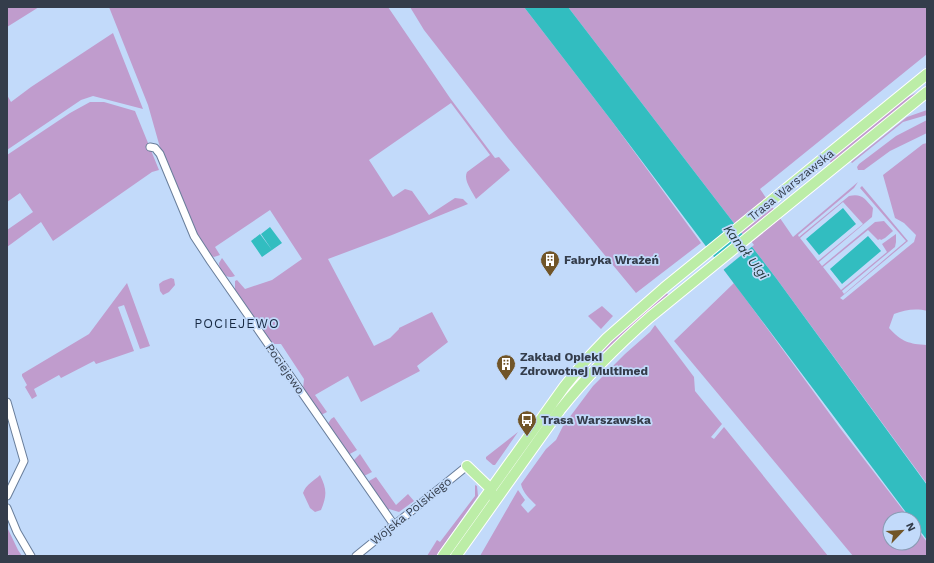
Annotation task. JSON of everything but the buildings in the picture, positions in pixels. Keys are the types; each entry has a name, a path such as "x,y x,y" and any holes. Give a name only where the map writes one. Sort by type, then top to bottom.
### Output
{"main road":[{"name":"Trasa Warszawska","path":"443,556 560,392 586,360 620,326 664,288 927,74"},
{"name":"Trasa Warszawska","path":"456,556 560,410 590,374 619,344 793,200 922,101 927,92"},
{"path":"467,466 491,489 491,505"},
{"path":"465,556 468,539"}],"street":[{"name":"Pociejewo","path":"150,148 154,148 160,154 194,236 394,525"},
{"path":"7,402 24,461 7,496"},
{"name":"Wojska Polskiego","path":"356,556 467,466"},
{"path":"7,508 16,532 31,556"}],"shaded area":[{"path":"7,7 39,7 7,27"},
{"path":"109,7 388,7 450,98 495,158 499,157 510,170 476,199 467,182 466,175 467,172 490,155 451,103 369,160 393,197 405,189 412,191 429,215 455,198 463,199 468,204 328,259 374,346 390,338 399,328 432,312 448,342 417,366 420,371 361,402 348,376 315,395 327,412 321,415 303,389 304,379 281,344 272,344 235,292 235,281 237,280 245,289 272,280 302,259 270,210 215,247 220,255 214,257 209,254 199,238 161,151 148,105"},
{"path":"410,7 524,7 611,120 701,243 636,293 508,138 424,30"},
{"path":"568,7 927,7 927,54 760,189 793,237 858,182 854,188 798,235 799,237 849,196 853,195 860,196 868,202 873,208 872,217 819,262 822,266 875,222 884,221 893,231 885,238 878,240 868,230 823,267 841,290 887,252 882,244 896,234 895,247 842,291 844,294 906,241 860,188 862,186 908,241 840,298 843,300 914,242 916,235 904,223 895,218 883,175 923,144 927,143 927,311 910,310 894,314 889,328 906,341 915,344 927,345 927,484 776,278","holes":["843,202 863,224 818,261 800,238"]},
{"path":"113,33 143,109 93,96 81,100 7,150 7,95 11,102 31,87"},
{"path":"927,85 927,87 832,164 828,159 902,100 918,92"},
{"path":"90,102 104,102 135,111 159,170 152,172 53,241 41,222 7,247 7,230 33,212 20,193 7,202 7,155 70,113"},
{"path":"927,110 927,115 903,122 852,163 851,162 907,117"},
{"path":"927,120 927,133 890,151 864,170 858,170 857,167 859,164 896,136"},
{"path":"222,258 235,276 229,277 222,272 219,263"},
{"path":"171,278 174,279 175,285 169,292 163,295 160,291 159,284"},
{"path":"127,283 150,346 140,349 124,305 118,307 134,351 96,364 94,361 61,378 59,375 34,389 37,396 32,399 25,387 27,385 22,374 89,334"},
{"path":"734,283 840,428 904,511 882,511 882,551 922,551 922,535 927,542 927,556 853,556 674,341"},
{"path":"666,292 669,296 610,348 601,353 609,342"},
{"path":"602,306 613,316 601,329 588,316"},
{"path":"655,325 694,377 695,391 722,424 711,437 714,439 724,427 828,556 480,556 518,490 525,500 521,505 528,513 536,505 525,493 521,484 546,449 556,440 563,426 593,386 625,354 650,332"},
{"path":"334,417 357,450 348,455 327,425"},
{"path":"518,432 495,465 486,459 486,457"},
{"path":"360,454 372,472 364,476 353,461"},
{"path":"320,475 324,484 325,496 321,510 315,512 310,508 303,493 308,485"},
{"path":"376,477 396,505 408,494 414,501 399,512 389,509 388,511 369,484 369,481"},
{"path":"475,485 477,486 478,496 436,556 427,556 437,540 440,542 475,496"},
{"path":"7,527 22,556 10,556 7,553"}],"water":[{"name":"Kanał Ulgi","path":"524,7 568,7 776,278 927,485 927,540 922,533 922,511 905,511 611,120"},
{"path":"843,208 856,224 819,255 806,239"},
{"path":"270,227 282,243 272,250 261,234"},
{"path":"260,234 272,250 262,257 251,241"},
{"path":"868,236 881,251 842,284 830,269"}],"pier":[{"path":"745,233 754,245 722,271 713,259"}],"place":[{"name":"Fabryka Wrażeń","path":"550,277"},
{"name":"Zakład Opieki Zdrowotnej Multimed","path":"506,381"},
{"name":"Trasa Warszawska","path":"527,437"}],"district":[{"name":"POCIEJEWO","path":"237,323"}]}
